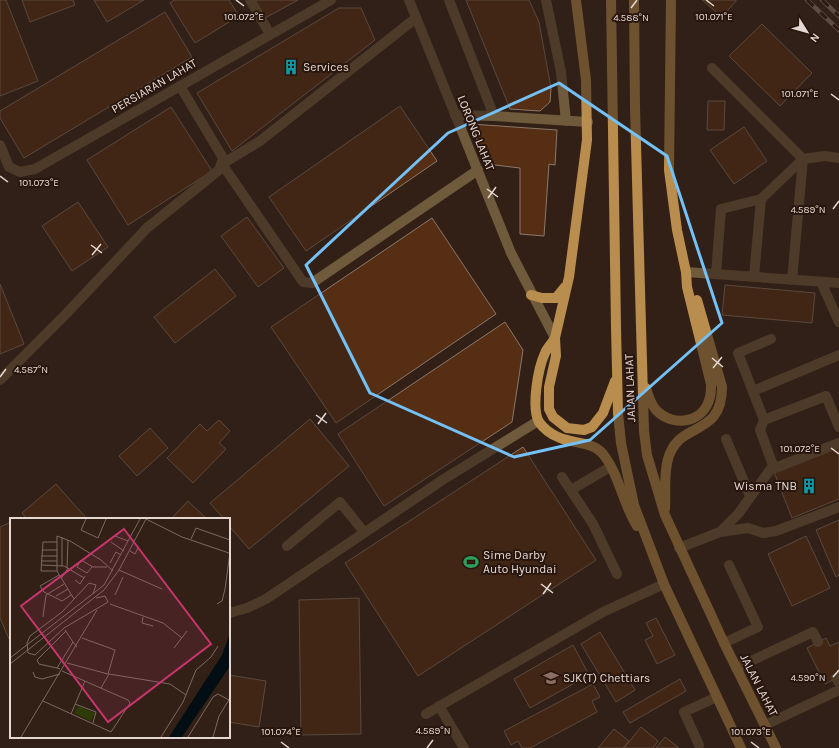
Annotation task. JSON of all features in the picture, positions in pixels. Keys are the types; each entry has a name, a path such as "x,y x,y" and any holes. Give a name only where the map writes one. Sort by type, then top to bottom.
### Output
{"main road":[{"path":"576,0 582,40 588,122 587,140 567,283 556,338 556,356 548,392 549,409 553,417 567,428 584,430 592,426 599,420 617,375"},
{"name":"JALAN LAHAT","path":"611,0 617,375 620,435 627,476 634,505 664,584 741,748"},
{"name":"JALAN LAHAT","path":"634,0 635,107 642,378 646,456 665,515 679,548 776,748"},
{"path":"642,378 649,399 656,410 674,422 686,422 697,416 706,408 711,397 711,384 687,287 686,272 677,230 669,170 671,0"},
{"path":"665,515 668,461 671,451 685,436 694,432 711,420 718,411 722,399 722,388 715,362 693,286 686,272"},
{"path":"531,295 542,298 556,298 567,283"},
{"path":"556,338 545,353 537,384 535,399 538,421 549,433 560,438 597,448 603,454 610,467 628,512 648,545"}],"street":[{"path":"250,0 270,34"},
{"name":"PERSIARAN LAHAT","path":"0,145 9,167 20,172 35,168 331,0"},
{"name":"LORONG LAHAT","path":"409,0 511,254 531,295 556,338"},
{"path":"449,0 494,116"},
{"path":"546,0 561,72 566,120"},
{"path":"222,164 260,141 416,18"},
{"path":"712,68 803,159"},
{"path":"0,380 65,315 147,228 219,170 223,158 180,86"},
{"path":"455,115 588,122"},
{"path":"716,274 721,209 761,198 803,159 825,156 839,158"},
{"path":"792,280 803,159"},
{"path":"222,164 303,282 312,284 478,170"},
{"path":"754,277 761,198"},
{"path":"686,272 839,283"},
{"path":"821,282 839,322"},
{"path":"771,339 738,353 764,420 760,430 774,468"},
{"path":"753,391 839,355"},
{"path":"764,420 826,396 839,428"},
{"path":"230,613 247,608 266,599 444,479 538,421"},
{"path":"726,439 750,496"},
{"path":"720,532 731,522 770,470 839,443"},
{"path":"571,490 610,467"},
{"path":"562,477 593,524 617,574"},
{"path":"287,546 340,502 364,532"},
{"path":"679,548 720,532 748,528 770,533 839,507"},
{"path":"724,643 758,627 729,565"},
{"path":"426,714 602,612 664,584"},
{"path":"736,668 813,632 818,642"},
{"path":"765,725 839,690"},
{"path":"699,745 684,712 717,697"},
{"path":"439,706 464,748"}],"highlighted area":[{"path":"559,83 667,156 722,323 590,440 514,457 370,393 306,265 448,133"}],"building":[{"path":"0,0 6,0 38,81 0,96"},
{"path":"22,0 73,0 75,5 30,22"},
{"path":"94,0 144,0 107,22"},
{"path":"174,0 229,0 239,16 195,43 170,3"},
{"path":"255,0 298,0 265,18"},
{"path":"466,0 529,0 539,22 551,88 550,102 540,111 510,109"},
{"path":"702,0 736,0 736,1 722,17"},
{"name":"Services","path":"339,8 361,8 375,40 232,151 197,93"},
{"path":"165,12 192,57 24,158 0,118 0,111"},
{"path":"762,24 812,73 780,106 729,56"},
{"path":"708,101 725,101 724,130 707,130"},
{"path":"400,106 437,161 306,251 269,197"},
{"path":"171,107 212,171 128,225 87,160"},
{"path":"471,124 557,130 555,165 549,164 544,236 520,234 520,168 486,164"},
{"path":"744,127 767,161 734,184 710,150"},
{"path":"78,202 108,247 72,271 42,226"},
{"path":"247,217 284,268 258,287 221,236"},
{"path":"432,218 496,314 336,423 271,327"},
{"path":"215,269 236,296 175,343 154,317"},
{"path":"0,284 24,344 0,354"},
{"path":"725,285 815,293 812,323 722,315"},
{"path":"505,322 523,350 512,422 384,506 338,434"},
{"path":"310,419 349,466 249,549 230,527 230,518 223,518 210,503"},
{"path":"219,420 230,431 219,443 226,449 193,483 167,458 200,424 207,431"},
{"path":"150,428 168,448 137,476 119,456"},
{"name":"Wisma TNB","path":"839,446 839,499 792,518 774,472"},
{"name":"Sime Darby Auto Hyundai","path":"523,447 596,560 418,676 345,563"},
{"path":"56,484 86,518 26,518 22,513"},
{"path":"188,501 206,518 172,518"},
{"path":"839,520 839,575 836,577 816,530"},
{"path":"10,522 9,639 0,618 0,527"},
{"path":"806,536 830,588 792,606 768,554"},
{"path":"359,598 361,734 301,735 299,600"},
{"path":"656,618 675,655 657,664 645,640 653,636 646,623"},
{"path":"600,632 635,690 616,702 581,644"},
{"path":"826,638 830,646 839,642 839,677 825,684 807,648"},
{"path":"573,645 589,675 530,708 514,679"},
{"path":"230,675 266,681 259,727 230,722"},
{"path":"680,679 686,691 630,723 623,712"},
{"path":"593,684 600,697 592,701 597,712 530,748 522,748 518,741 511,745 504,731"},
{"path":"641,727 658,741 653,748 624,748"},
{"path":"614,729 629,741 623,748 598,748"},
{"path":"665,737 679,748 656,748"}],"railway":[{"path":"807,0 839,30"},
{"path":"822,0 839,16"}],"place":[{"name":"Services","path":"291,67"},
{"name":"Wisma TNB","path":"809,486"},
{"name":"Sime Darby Auto Hyundai","path":"471,562"},
{"name":"SJK(T) Chettiars","path":"551,678"}]}
